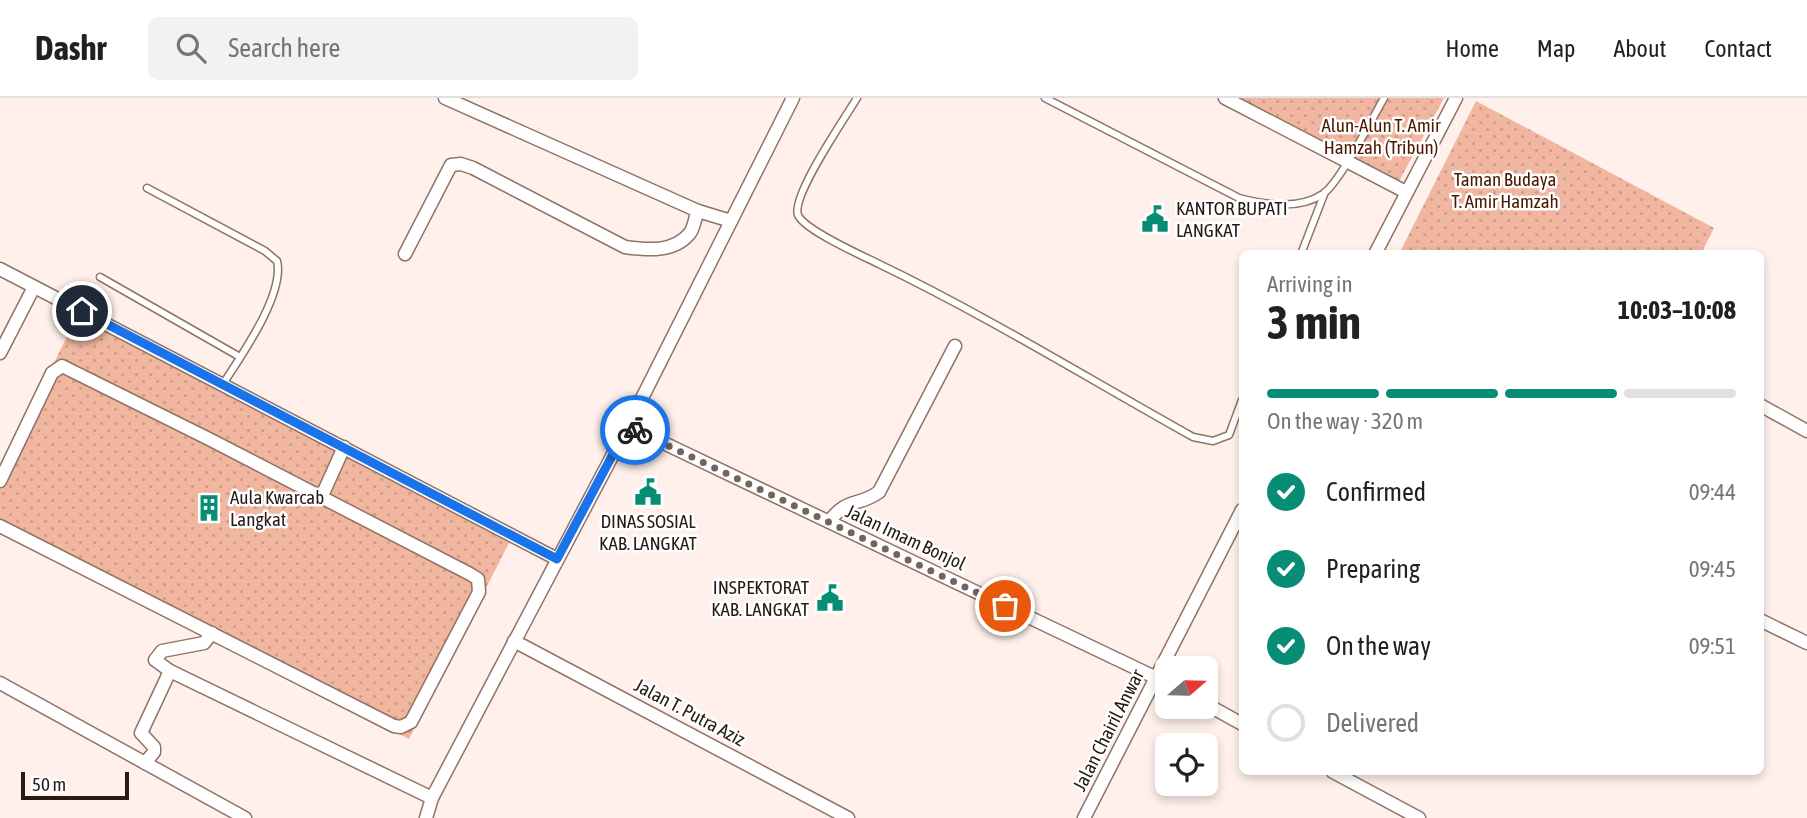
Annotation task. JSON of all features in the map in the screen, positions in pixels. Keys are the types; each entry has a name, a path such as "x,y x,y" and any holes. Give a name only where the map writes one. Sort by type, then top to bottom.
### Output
{"street":[{"path":"445,98 698,211 731,221"},
{"path":"426,818 432,799 628,426 793,98"},
{"path":"1225,98 1406,192"},
{"path":"1377,250 1457,98"},
{"path":"405,254 451,165 461,164 472,168 625,247 649,250 670,247 690,233 698,211"},
{"path":"0,269 557,559"},
{"path":"0,353 34,287"},
{"path":"829,522 838,509 850,502 869,499 879,492 954,346"},
{"path":"0,481 52,373 62,366 478,579 479,592 411,722 401,727 394,726 0,526"},
{"path":"1764,407 1807,431"},
{"name":"Jalan Imam Bonjol","path":"628,426 1155,677"},
{"path":"321,498 344,447"},
{"name":"Jalan Chairil Anwar","path":"1173,656 1239,516"},
{"path":"1764,622 1807,643"},
{"path":"212,633 204,643 162,651 155,660 170,671 432,799"},
{"name":"Jalan T. Putra Aziz","path":"514,641 848,818"},
{"path":"145,763 154,752 154,747 141,733 170,671"},
{"path":"0,683 244,818"},
{"name":"Jalan Chairil Anwar","path":"1084,818 1155,692"},
{"path":"1218,711 1239,722"},
{"path":"1339,775 1419,818"}],"lane":[{"path":"857,98 804,186 797,204 798,216 804,224 912,280 1193,437 1213,441 1229,435 1239,408"},
{"path":"1045,98 1239,198 1259,204 1281,204 1310,201 1325,192"},
{"path":"1303,250 1325,192 1384,98"},
{"path":"147,188 265,251 277,261 278,276 267,308 223,384"},
{"path":"100,277 240,357"}],"green space":[{"name":"Alun-Alun T. Amir Hamzah (Tribun)","path":"1231,98 1444,98 1397,185"},
{"name":"Taman Budaya T. Amir Hamzah","path":"1476,101 1714,228 1703,250 1401,250"},
{"path":"78,315 511,539 409,739 0,533 0,470"}],"way so far":[{"path":"635,430 1005,606"}],"place":[{"name":"KANTOR BUPATI LANGKAT","path":"1155,219"},
{"name":"DINAS SOSIAL KAB. LANGKAT","path":"648,492"},
{"name":"Aula Kwarcab Langkat","path":"209,508"},
{"name":"INSPEKTORAT KAB. LANGKAT","path":"830,598"}],"route":[{"path":"82,311 557,559 628,426 635,430"}]}
